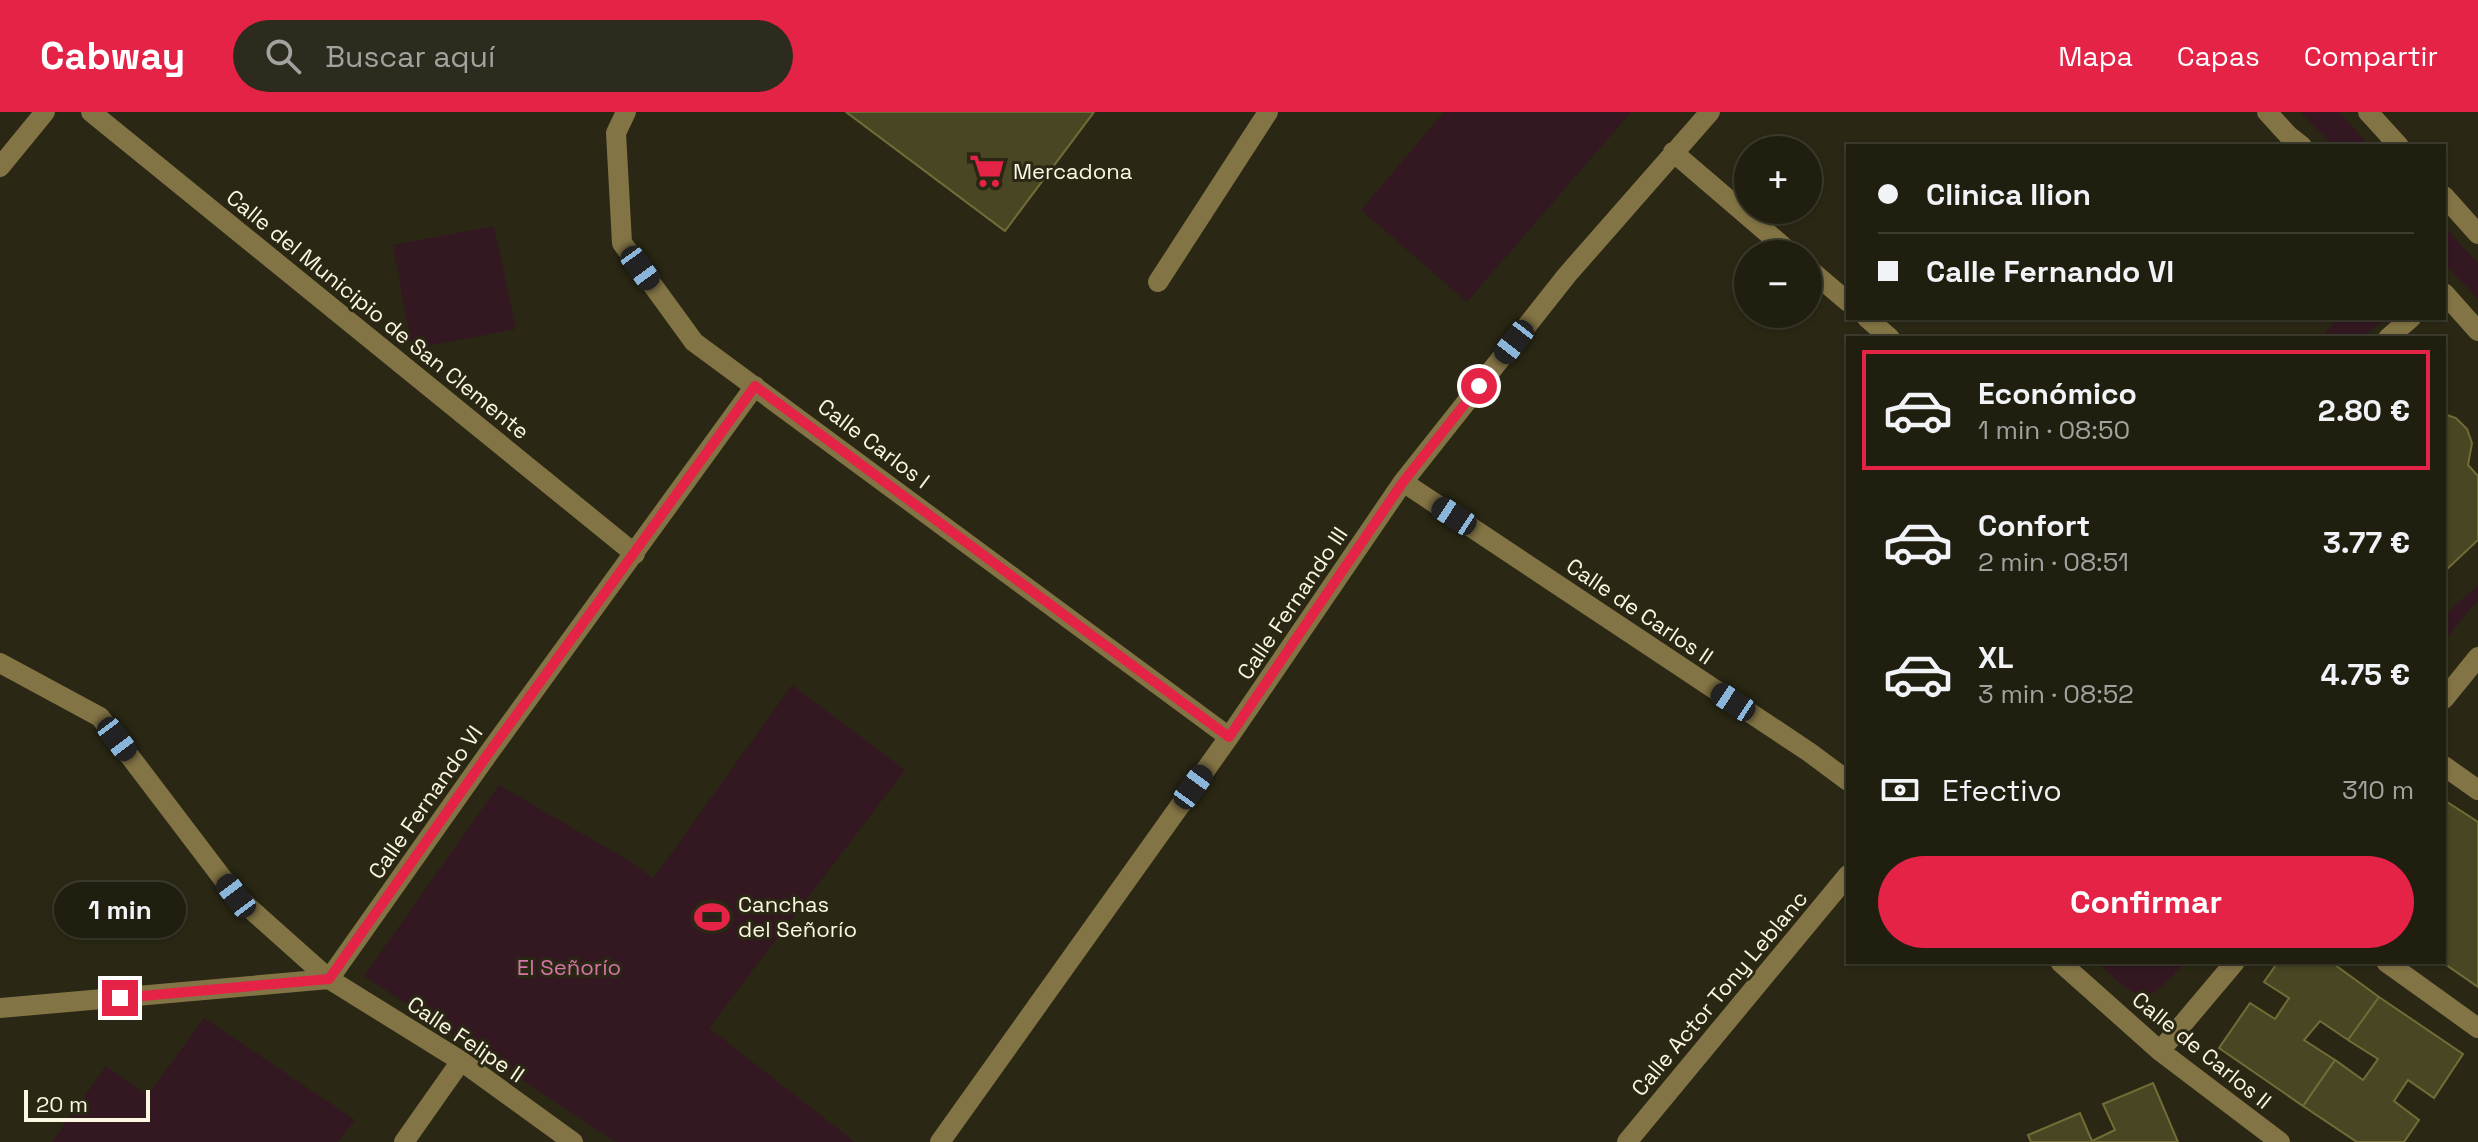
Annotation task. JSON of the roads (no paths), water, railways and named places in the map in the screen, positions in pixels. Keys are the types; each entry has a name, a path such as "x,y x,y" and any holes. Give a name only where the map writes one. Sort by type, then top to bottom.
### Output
{"street":[{"path":"0,167 45,112"},
{"name":"Calle del Municipio de San Clemente","path":"91,112 635,554"},
{"name":"Calle Carlos I","path":"626,112 616,133 622,243 694,342 1229,737"},
{"path":"1158,282 1268,112"},
{"name":"Calle Fernando III","path":"940,1142 1229,737 1403,482 1567,275 1710,112"},
{"path":"2267,112 2299,144"},
{"path":"2374,114 2397,144"},
{"path":"1673,152 1776,240"},
{"path":"2446,198 2478,234"},
{"path":"1822,280 1846,300"},
{"path":"2446,295 2478,331"},
{"path":"1869,320 1888,336"},
{"path":"2390,336 2409,320"},
{"name":"Calle Fernando VI","path":"329,979 755,386"},
{"name":"Calle de Carlos II","path":"1403,482 1846,780"},
{"path":"2446,697 2478,657"},
{"name":"Calle Felipe II","path":"0,663 100,717 236,896 329,979 461,1061 573,1142"},
{"path":"2446,767 2478,790"},
{"name":"Calle Actor Tony Leblanc","path":"1627,1142 1846,877"},
{"name":"Calle de Carlos II","path":"2062,964 2160,1051 2280,1142"},
{"path":"2160,1051 2233,964"},
{"path":"2389,964 2478,1028"},
{"path":"0,1008 329,979"},
{"path":"404,1142 461,1061"}],"place":[{"name":"Mercadona","path":"987,171"},
{"name":"Canchas del Señorío","path":"712,917"}],"park label":[{"name":"El Señorío","path":"569,967"}]}
